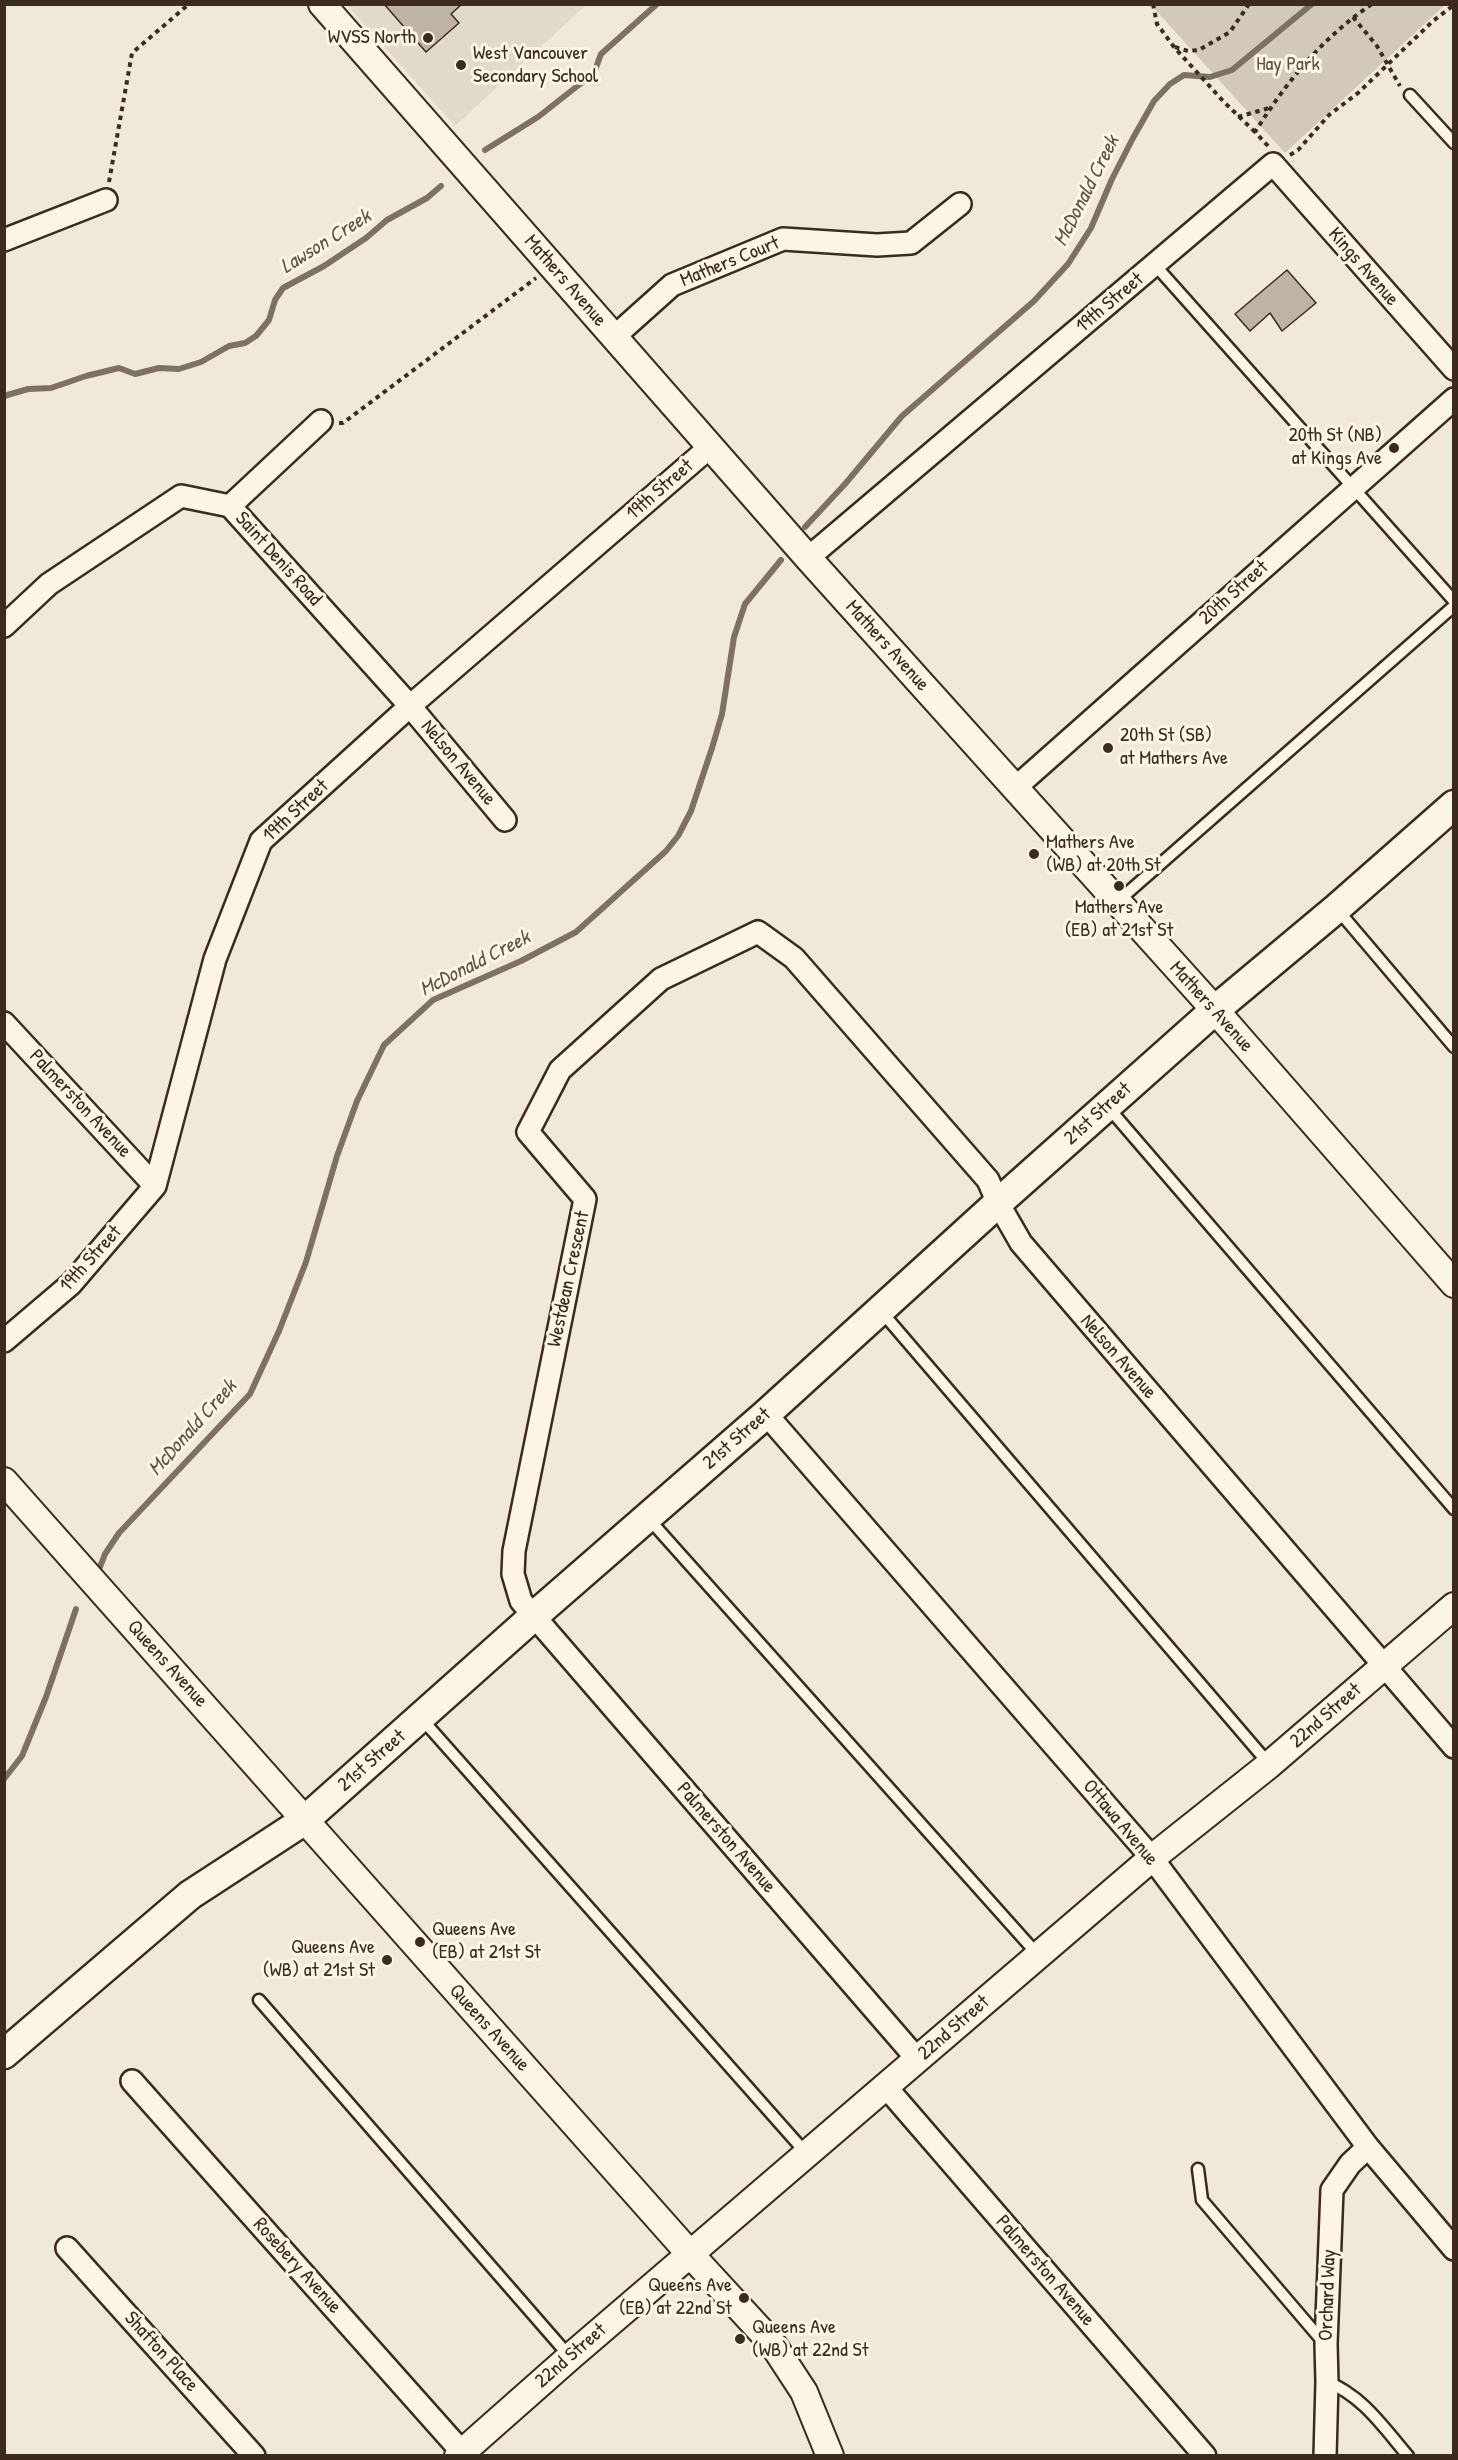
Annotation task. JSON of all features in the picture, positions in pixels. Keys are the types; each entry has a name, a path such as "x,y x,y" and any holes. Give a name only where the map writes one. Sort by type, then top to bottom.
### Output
{"main road":[{"name":"21st Street","path":"4,2054 190,1895 306,1820 534,1616 766,1414 1215,1010 1337,908 1454,805"}],"street":[{"name":"Mathers Avenue","path":"322,4 808,558 1215,1010 1454,1284"},
{"name":"19th Street","path":"808,558 1273,164"},
{"name":"Kings Avenue","path":"1273,164 1454,369"},
{"path":"4,240 106,200"},
{"name":"Mathers Court","path":"614,337 672,285 783,239 878,245 911,243 960,204"},
{"name":"20th Street","path":"1015,788 1454,399"},
{"path":"230,506 321,421"},
{"name":"19th Street","path":"4,1341 71,1284 155,1186 214,959 261,841 411,706 710,447"},
{"name":"Saint Denis Road","path":"4,626 49,584 181,496 230,506 411,706"},
{"name":"Nelson Avenue","path":"411,706 505,820"},
{"name":"Westdean Crescent","path":"534,1616 521,1601 513,1574 514,1551 585,1199 528,1132 560,1070 661,979 758,932 794,958"},
{"name":"Nelson Avenue","path":"794,958 988,1180 998,1203 1021,1243 1454,1747"},
{"name":"Palmerston Avenue","path":"4,1023 155,1186"},
{"name":"Ottawa Avenue","path":"766,1414 1152,1858 1368,2147 1454,2249"},
{"name":"Queens Avenue","path":"4,1481 690,2254 772,2343 804,2392 830,2456"},
{"name":"22nd Street","path":"460,2454 1038,1955 1152,1858 1269,1765 1454,1606"},
{"name":"Palmerston Avenue","path":"534,1616 918,2060"},
{"name":"Rosebery Avenue","path":"132,2081 460,2454"},
{"name":"Palmerston Avenue","path":"886,2087 1205,2456"},
{"name":"Orchard Way","path":"1324,2456 1332,2190 1350,2164 1368,2147"},
{"name":"Shafton Place","path":"67,2248 254,2456"}],"lane":[{"path":"1410,95 1454,143"},
{"path":"1155,265 1454,601"},
{"path":"1117,902 1454,606"},
{"path":"1337,908 1454,1047"},
{"path":"1107,1106 1454,1509"},
{"path":"880,1311 1269,1765"},
{"path":"648,1518 1038,1955"},
{"path":"421,1718 807,2154"},
{"path":"259,2001 570,2357"},
{"path":"1198,2169 1202,2200 1326,2344"},
{"path":"1327,2382 1343,2388 1358,2399 1408,2456"}],"path":[{"path":"106,200 132,54 189,4"},
{"path":"1153,4 1157,24 1174,47 1273,153 1273,164"},
{"path":"1174,47 1199,51 1230,32 1249,4"},
{"path":"1255,132 1270,108 1324,42 1372,4"},
{"path":"1273,164 1281,158 1293,155 1329,115 1358,93 1433,21 1454,5"},
{"path":"1353,17 1377,46 1400,86 1410,95"},
{"path":"1238,117 1270,108"},
{"path":"321,421 343,423 552,266"}],"shaded area":[{"name":"West Vancouver Secondary School","path":"347,5 586,5 455,126"}],"green space":[{"name":"Hay Park","path":"1151,5 1445,5 1285,153"}],"building":[{"name":"WVSS North","path":"384,4 462,4 451,14 459,23 426,52"},
{"path":"1287,270 1316,303 1282,331 1270,313 1250,331 1235,314"}],"waterway":[{"name":"Lawson Creek","path":"485,150 538,117 594,73 601,54 657,4"},
{"name":"McDonald Creek","path":"805,527 845,484 902,416 1034,301 1068,264 1091,228 1133,138 1154,101 1170,84 1184,75 1210,77 1232,70 1312,4"},
{"name":"Lawson Creek","path":"4,396 28,389 51,388 119,368 135,374 159,368 179,369 201,362 229,346 245,343 256,336 269,320 275,300 283,288 324,266 366,238 387,220 427,198 441,186"},
{"name":"McDonald Creek","path":"100,1567 105,1554 119,1533 250,1394 279,1331 306,1262 337,1156 357,1101 384,1045 433,1000 521,961 576,932 666,851 678,836 691,811 722,714 734,637 745,604 781,560"},
{"name":"McDonald Creek","path":"4,1779 22,1756 46,1697 76,1609"}],"place":[{"name":"WVSS North","path":"428,38"},
{"name":"West Vancouver Secondary School","path":"461,65"},
{"name":"20th St (NB) at Kings Ave","path":"1394,448"},
{"name":"20th St (SB) at Mathers Ave","path":"1108,748"},
{"name":"Mathers Ave (WB) at 20th St","path":"1034,854"},
{"name":"Mathers Ave (EB) at 21st St","path":"1119,886"},
{"name":"Queens Ave (EB) at 21st St","path":"420,1942"},
{"name":"Queens Ave (WB) at 21st St","path":"387,1960"},
{"name":"Queens Ave (EB) at 22nd St","path":"744,2298"},
{"name":"Queens Ave (WB) at 22nd St","path":"740,2339"}]}
